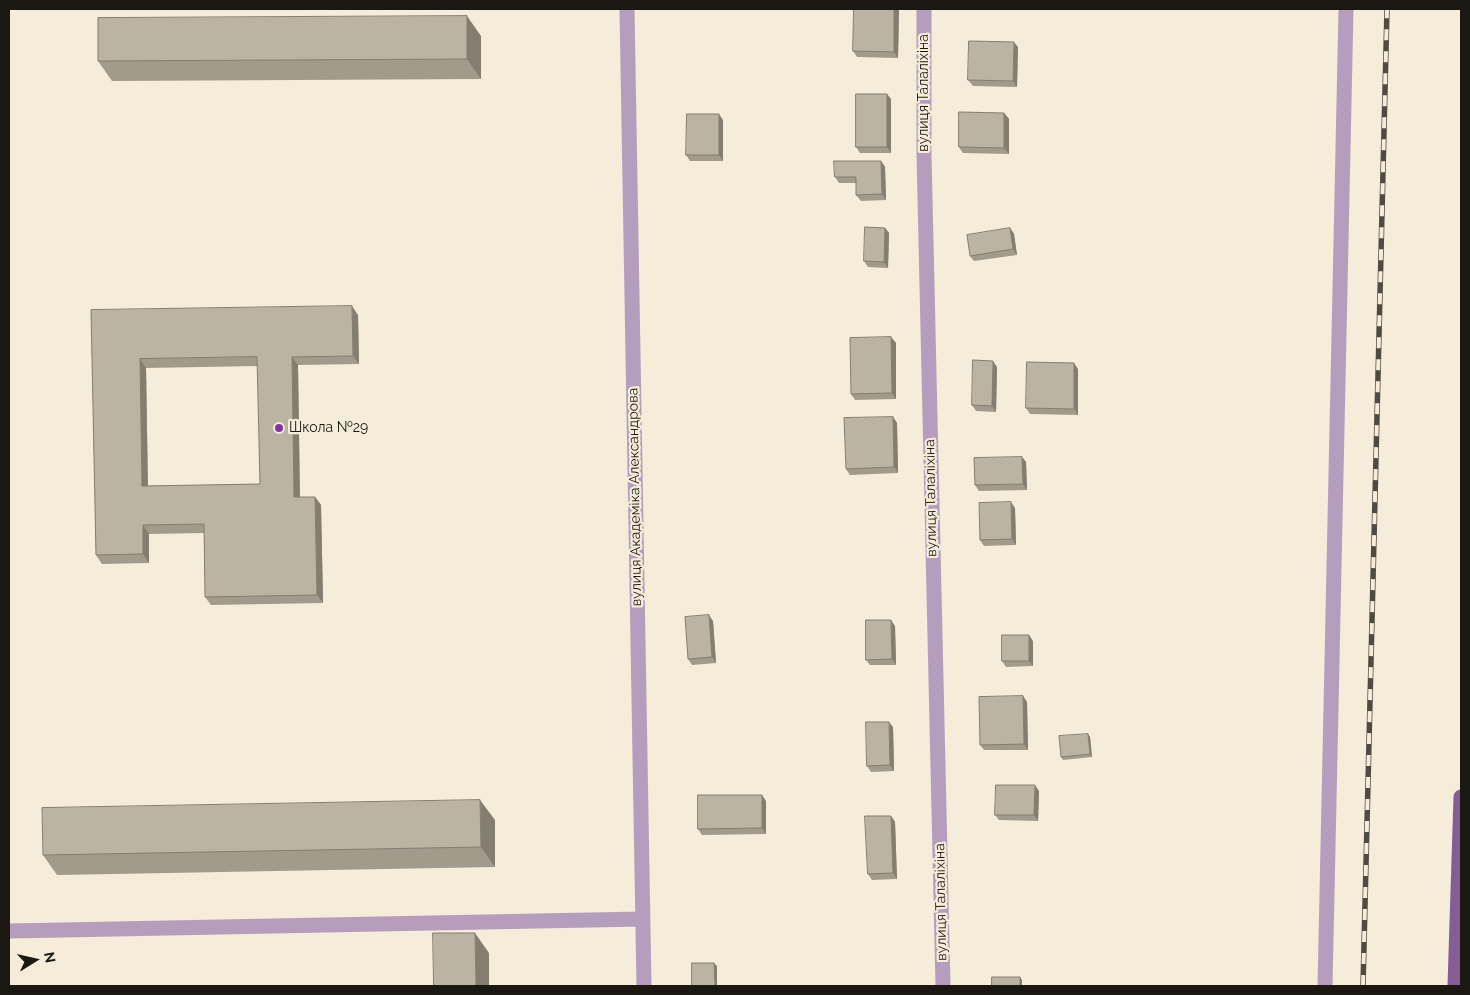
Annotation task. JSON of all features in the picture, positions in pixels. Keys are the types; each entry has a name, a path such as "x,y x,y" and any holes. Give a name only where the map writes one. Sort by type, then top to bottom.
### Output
{"main road":[{"path":"1455,986 1461,797"}],"street":[{"name":"вулиця Академіка Александрова","path":"627,9 644,986"},
{"name":"вулиця Талаліхіна","path":"924,9 924,174 943,986"},
{"path":"1325,986 1346,9"},
{"path":"9,930 643,919"}],"building":[{"path":"854,9 894,9 894,52 853,51"},
{"path":"467,16 467,59 98,61 98,18"},
{"path":"969,41 1014,42 1013,81 968,80"},
{"path":"856,94 887,94 887,147 856,147"},
{"path":"959,112 1004,113 1004,148 959,147"},
{"path":"687,114 719,114 719,155 686,155"},
{"path":"834,161 881,161 882,194 856,195 856,177 835,177"},
{"path":"865,227 885,228 884,262 864,261"},
{"path":"1010,228 1013,249 970,256 967,235"},
{"path":"352,306 353,356 292,357 294,497 315,497 317,595 205,597 204,524 143,525 143,554 96,555 91,310","holes":["257,357 260,484 142,486 140,359"]},
{"path":"891,337 892,393 851,394 850,338"},
{"path":"973,360 993,361 992,406 972,405"},
{"path":"1027,362 1074,363 1074,409 1026,408"},
{"path":"893,417 894,467 846,469 844,418"},
{"path":"1022,457 1023,484 975,485 974,458"},
{"path":"1011,502 1012,539 980,540 979,503"},
{"path":"709,615 712,657 688,659 685,617"},
{"path":"866,620 891,620 892,659 866,660"},
{"path":"1002,635 1029,635 1029,661 1002,661"},
{"path":"1023,696 1024,744 980,745 979,697"},
{"path":"866,722 889,722 890,765 867,766"},
{"path":"1088,734 1090,754 1061,757 1059,736"},
{"path":"996,785 1035,785 1034,815 995,815"},
{"path":"698,795 762,795 762,828 698,829"},
{"path":"480,800 481,847 43,855 42,808"},
{"path":"865,816 891,816 893,873 868,874"},
{"path":"433,933 475,933 476,986 434,986"},
{"path":"692,963 714,963 715,986 692,986"},
{"path":"992,977 1020,977 1020,986 992,986"}],"railway":[{"path":"1363,986 1387,9"}],"place":[{"name":"Школа №29","path":"279,428"}]}
